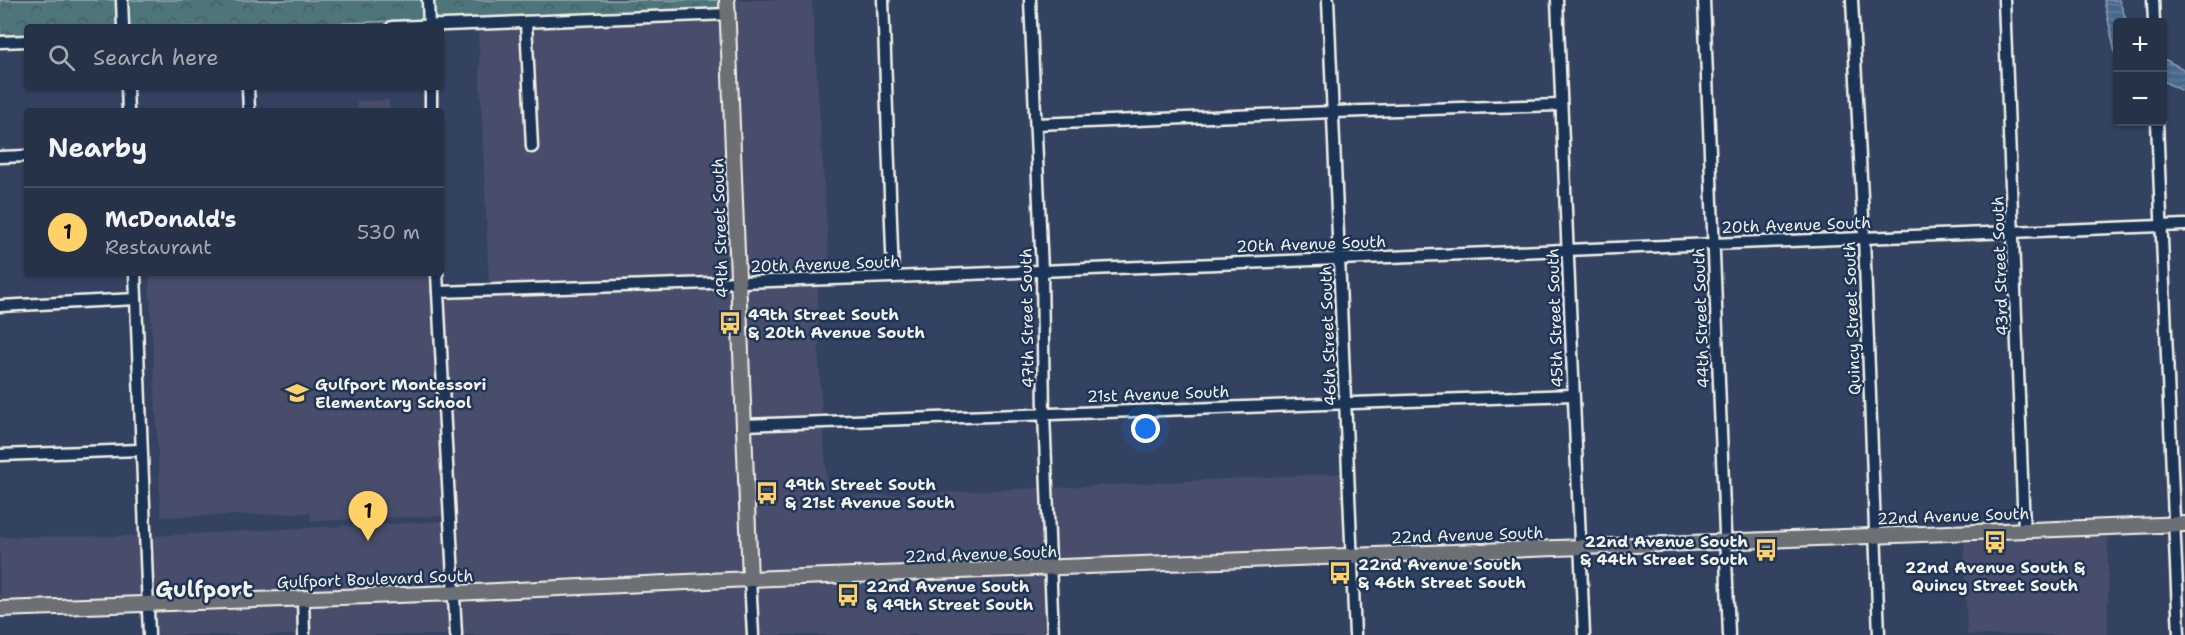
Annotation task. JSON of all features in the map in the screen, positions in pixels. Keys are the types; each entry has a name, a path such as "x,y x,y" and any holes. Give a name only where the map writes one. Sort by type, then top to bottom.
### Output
{"main road":[{"name":"49th Street South","path":"728,7 750,579"},
{"name":"22nd Avenue South","path":"750,579 2180,524"},
{"name":"Gulfport Boulevard South","path":"0,609 455,593 750,579"}],"street":[{"path":"122,0 123,24"},
{"path":"428,0 429,24"},
{"path":"883,0 893,277"},
{"name":"47th Street South","path":"1030,0 1042,271 1044,414 1053,635"},
{"name":"46th Street South","path":"1328,0 1355,635"},
{"name":"45th Street South","path":"1557,0 1584,635"},
{"name":"44th Street South","path":"1704,0 1729,635"},
{"name":"Quincy Street South","path":"1852,0 1864,237 1879,635"},
{"name":"43rd Street South","path":"2004,0 2025,530"},
{"path":"2153,0 2154,18"},
{"path":"444,25 526,22 728,7"},
{"path":"526,22 532,147"},
{"path":"0,42 24,41"},
{"path":"127,90 128,108"},
{"path":"248,90 249,108"},
{"path":"430,90 431,108"},
{"path":"1036,124 1560,105"},
{"path":"2157,126 2180,524 2179,635"},
{"path":"0,158 24,156"},
{"name":"20th Avenue South","path":"438,292 893,277 2185,225"},
{"path":"135,276 140,450 149,635"},
{"path":"437,276 456,635"},
{"path":"0,306 136,299"},
{"name":"21st Avenue South","path":"744,425 1346,402 1573,396"},
{"path":"0,455 140,450"},
{"name":"49th Street South","path":"750,579 753,635"},
{"path":"303,598 304,635"}],"shaded area":[{"path":"732,0 812,0 830,273 743,276"},
{"path":"2104,0 2119,0 2126,18 2113,18 2113,43"},
{"path":"723,20 733,277 489,284 478,29 521,28 527,153 537,153 532,27"},
{"path":"2167,61 2185,70 2185,92 2167,83"},
{"path":"389,100 390,108 357,108 357,101"},
{"name":"Gulfport Montessori Elementary School","path":"149,276 432,276 445,516 311,521 310,513 161,517"},
{"path":"818,285 822,416 749,419 744,288"},
{"path":"734,288 745,573 459,587 443,297"},
{"path":"823,428 828,498 1042,488 1046,562 755,573 750,431"},
{"path":"1344,473 1347,550 1056,561 1052,488"},
{"path":"445,521 449,587 153,598 150,536"},
{"path":"2108,535 2108,635 1967,635 1964,542"},
{"path":"140,536 143,598 0,603 0,537"},
{"path":"1046,573 1048,635 758,635 756,585"},
{"path":"745,585 748,635 461,635 460,598"},
{"path":"450,599 451,635 309,635 309,603"},
{"path":"298,604 299,635 154,635 153,609"}],"green space":[{"path":"0,0 117,0 118,24 24,24 24,35 0,37"},
{"path":"127,0 423,0 424,20 322,24 129,24"},
{"path":"433,0 722,0 715,9 434,20"}],"place":[{"name":"49th Street South & 20th Avenue South","path":"730,323"},
{"name":"Gulfport Montessori Elementary School","path":"297,393"},
{"name":"49th Street South & 21st Avenue South","path":"767,493"},
{"name":"McDonald's","path":"368,541"},
{"name":"22nd Avenue South & Quincy Street South","path":"1995,542"},
{"name":"22nd Avenue South & 44th Street South","path":"1766,550"},
{"name":"22nd Avenue South & 46th Street South","path":"1340,573"},
{"name":"22nd Avenue South & 49th Street South","path":"848,595"}],"district":[{"name":"Gulfport","path":"204,589"}]}
